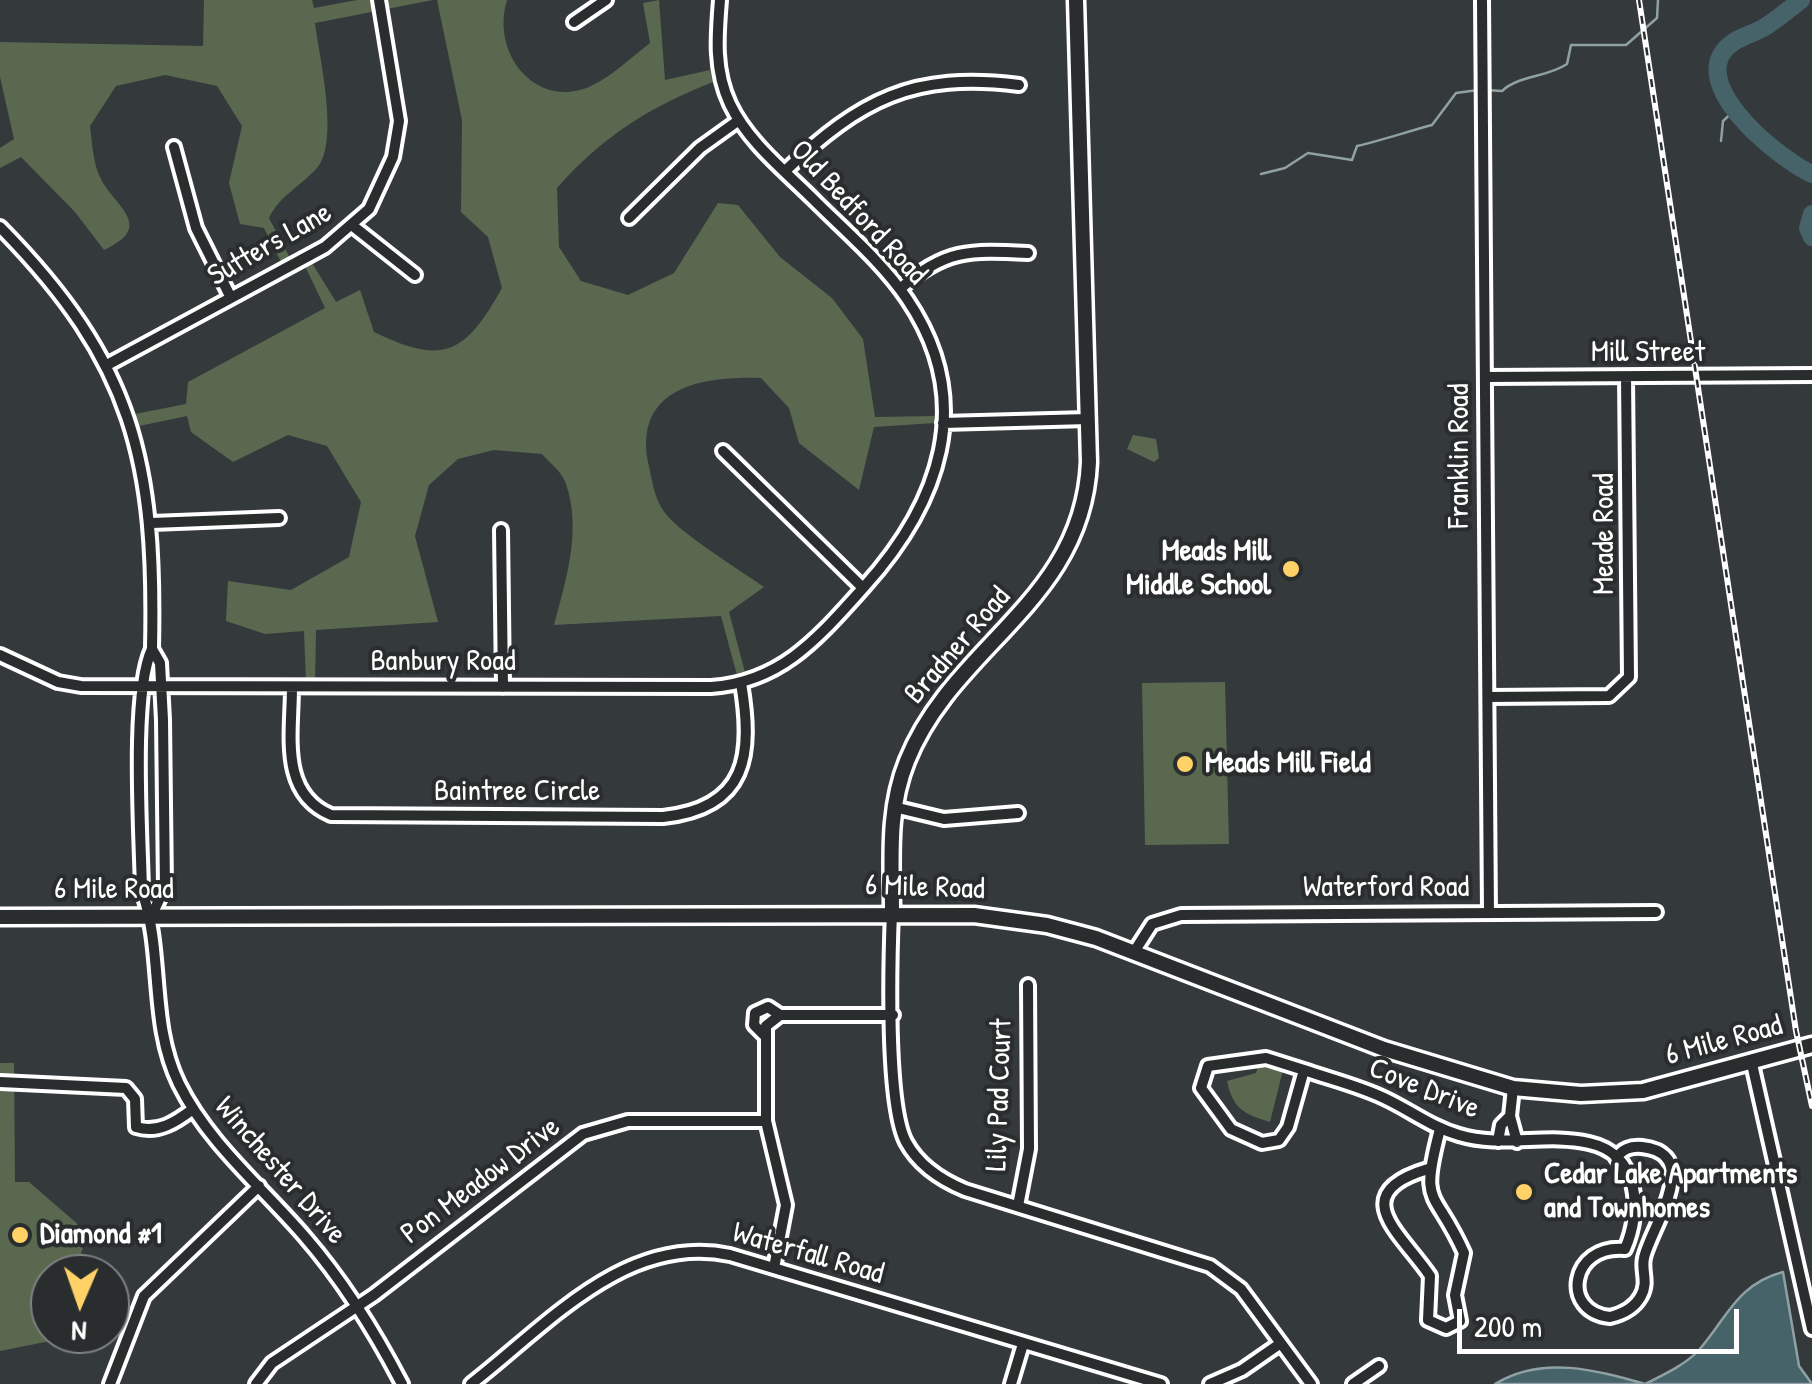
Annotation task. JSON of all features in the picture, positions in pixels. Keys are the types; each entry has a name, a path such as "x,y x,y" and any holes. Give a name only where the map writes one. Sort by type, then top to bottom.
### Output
{"street":[{"name":"Sutters Lane","path":"107,365 325,248 353,226 384,185 398,133 398,104 379,0"},
{"path":"574,22 606,0"},
{"name":"Old Bedford Road","path":"720,0 717,61 739,120 900,289 933,351 943,423 937,467 921,512 894,553 799,656 741,683"},
{"name":"Bradner Road","path":"1076,0 1088,419 1086,490 1067,552 1044,588 929,718 907,761 894,808 896,1114 910,1150 949,1184 1210,1266 1241,1289 1311,1384"},
{"name":"Franklin Road","path":"1482,0 1489,912"},
{"path":"785,171 848,116 898,92 959,80 1019,85"},
{"path":"630,218 700,148 739,120"},
{"path":"174,146 196,228 230,298"},
{"path":"353,226 415,275"},
{"name":"Winchester Drive","path":"0,227 65,298 107,365 137,440 152,524 152,648 144,687 142,891 151,916 160,1030 171,1067 193,1109 320,1255 357,1306 402,1384"},
{"path":"900,289 923,268 954,254 1028,253"},
{"name":"Mill Street","path":"1484,377 1812,375"},
{"name":"Meade Road","path":"1488,697 1599,697 1621,688 1631,664 1626,377"},
{"path":"943,423 1088,419"},
{"path":"723,451 863,588"},
{"path":"152,524 279,518"},
{"path":"502,530 503,687"},
{"name":"Winchester Drive","path":"151,916 166,886 160,662 152,648"},
{"name":"Banbury Road","path":"0,655 71,685 503,687 741,683"},
{"name":"Baintree Circle","path":"292,687 294,777 307,800 331,815 663,817 710,804 739,774 749,737 741,683"},
{"path":"894,808 944,818 1018,813"},
{"name":"6 Mile Road","path":"0,917 348,920 892,912 974,915 1048,925 1134,952 1384,1049 1513,1088 1581,1094 1643,1090 1812,1045"},
{"name":"Waterford Road","path":"1134,952 1152,924 1181,914 1656,912"},
{"name":"Lily Pad Court","path":"1018,1206 1029,1149 1028,985"},
{"path":"774,1268 786,1205 766,1120 764,1035 768,1023 780,1015 894,1014"},
{"name":"Cove Drive","path":"1304,1070 1288,1127 1279,1140 1262,1143 1231,1130 1201,1088 1208,1066 1224,1060 1266,1058 1304,1070 1382,1097 1440,1129 1498,1141 1502,1124 1510,1116"},
{"path":"1752,1064 1812,1329"},
{"path":"0,1082 126,1088 136,1099 136,1127 150,1131 173,1123 193,1109"},
{"name":"Cove Drive","path":"1513,1088 1510,1116 1517,1142"},
{"name":"Pon Meadow Drive","path":"256,1384 272,1363 357,1306 592,1130 628,1121 766,1120"},
{"path":"1432,1282 1425,1314 1428,1320 1446,1328 1460,1320 1458,1287 1464,1253 1432,1200 1428,1169 1440,1129"},
{"path":"1498,1141 1590,1143 1616,1158 1636,1193 1634,1227 1625,1249"},
{"path":"1616,1158 1634,1146 1654,1148 1666,1158 1672,1172 1670,1196 1643,1259 1644,1293 1634,1306 1610,1316 1590,1311 1581,1300 1579,1270 1599,1251 1625,1249 1643,1259"},
{"path":"1428,1169 1399,1178 1389,1189 1386,1215 1390,1230 1432,1282 1458,1287"},
{"path":"110,1384 134,1312 152,1284 259,1186"},
{"name":"Waterfall Road","path":"471,1384 604,1281 637,1262 667,1253 703,1251 774,1268 1161,1384"},
{"path":"1210,1384 1242,1370 1281,1342"},
{"path":"1011,1384 1023,1344"},
{"path":"1353,1384 1379,1366"}],"green space":[{"path":"204,0 312,0 314,8 357,0 433,0 315,23 326,98 327,139 317,168 285,197 269,218 291,260 282,264 264,228 240,224 229,183 242,126 217,86 165,75 116,86 90,126 99,175 130,223 120,241 104,250 75,212 21,157 0,168 0,148 14,139 0,77 0,42 203,46"},
{"path":"437,0 507,0 506,41 523,74 554,91 573,91 600,81 650,43 643,3 659,0 665,80 710,70 713,82 628,125 591,153 557,188 559,247 581,281 628,295 674,273 718,203 738,205 780,257 832,298 863,339 875,417 935,416 935,423 874,427 859,490 799,443 789,408 761,378 697,384 663,401 652,417 647,436 648,462 661,507 673,522 711,552 764,587 729,612 746,676 738,679 721,616 554,625 571,555 573,519 564,480 542,454 494,450 458,459 429,485 415,536 438,622 316,630 315,683 306,683 304,631 265,634 226,621 228,581 291,590 349,557 361,502 327,446 288,435 233,462 191,432 187,416 139,426 135,414 186,404 188,382 325,308 305,266 312,263 336,302 360,290 374,332 418,349 450,348 464,340 502,288 488,237 461,212 462,120"},
{"path":"1133,435 1156,439 1159,458 1154,462 1127,449"},
{"name":"Meads Mill Field","path":"1225,682 1229,844 1145,845 1142,683"},
{"path":"0,1063 14,1063 15,1182 29,1182 88,1233 81,1254 30,1254 30,1345 0,1351"},
{"path":"1259,1064 1283,1070 1270,1122 1241,1109 1227,1081 1256,1073"}],"water":[{"path":"1783,1272 1799,1366 1812,1384 1645,1384 1693,1355 1754,1285"},
{"path":"1569,1368 1645,1384 1495,1384 1531,1370"}],"waterway":[{"path":"1486,90 1502,91 1516,82 1559,69 1567,64 1571,45 1626,45 1657,18 1658,0"},
{"path":"1801,0 1768,25 1732,43 1723,52 1718,68 1721,86 1745,123 1781,155 1812,174"},
{"path":"1261,174 1285,168 1308,153 1352,160 1357,146 1432,125 1456,93 1478,90"},
{"path":"1721,141 1723,121 1736,109"},
{"path":"1812,214 1808,228 1812,237"}],"railway":[{"path":"1639,0 1796,1031 1812,1106"}],"place":[{"name":"Meads Mill Middle School","path":"1291,569"},
{"name":"Meads Mill Field","path":"1185,764"},
{"name":"Cedar Lake Apartments and Townhomes","path":"1524,1192"},
{"name":"Diamond #1","path":"20,1235"}]}
